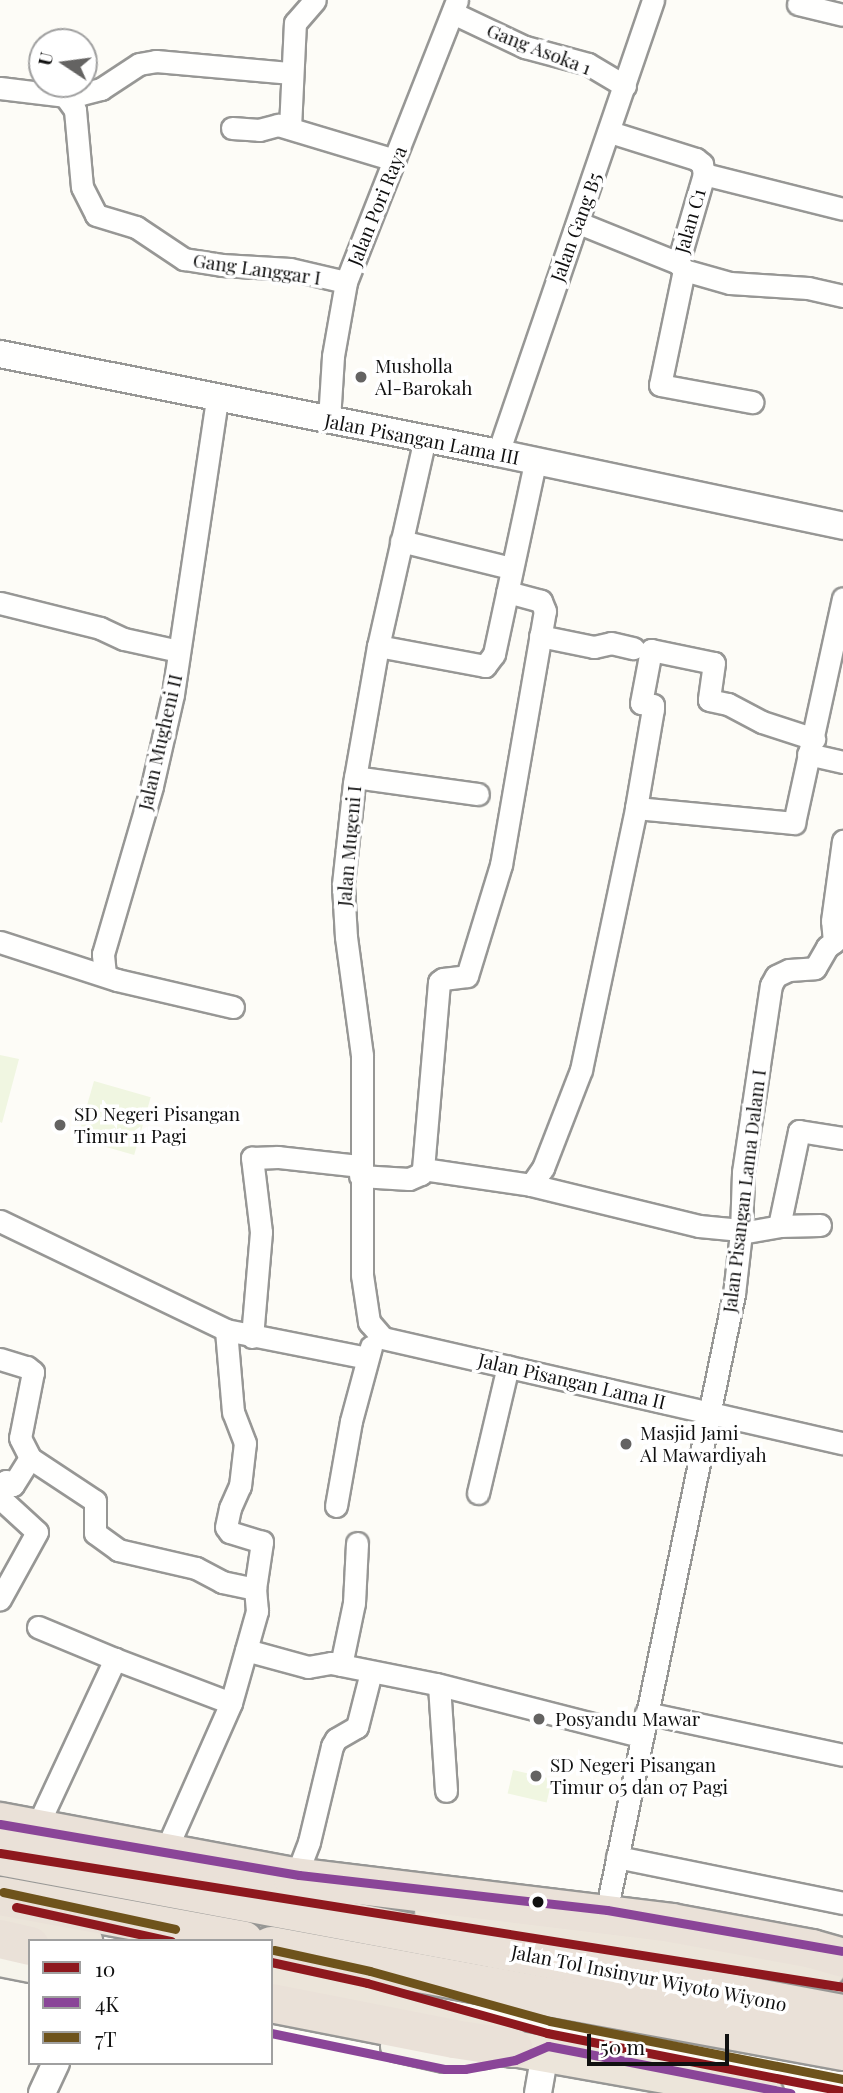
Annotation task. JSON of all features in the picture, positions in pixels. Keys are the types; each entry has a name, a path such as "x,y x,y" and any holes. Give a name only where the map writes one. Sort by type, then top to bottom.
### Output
{"highway":[{"path":"0,1822 293,1877 671,1923 833,1949"},
{"path":"0,1842 310,1894 843,1972"},
{"name":"Jalan Tol Insinyur Wiyoto Wiyono","path":"0,1857 843,2014"},
{"path":"0,1896 233,1939"},
{"path":"0,1924 74,1939"},
{"path":"0,1939 28,1946"},
{"name":"Jalan Tol Insinyur Wiyoto Wiyono","path":"273,1946 843,2051"},
{"path":"273,1981 418,2012 490,2035 529,2051"},
{"path":"273,2003 441,2037 765,2093"}],"main road":[{"path":"0,1812 169,1843 301,1863 609,1898 833,1949"},
{"path":"0,1961 28,1968"},
{"path":"273,2020 445,2057 529,2051"}],"street":[{"path":"290,128 295,23 315,0"},
{"name":"Jalan Gang B5","path":"498,453 573,232 579,223 653,0"},
{"path":"798,4 843,15"},
{"name":"Gang Asoka 1","path":"455,6 525,47 588,64 625,86"},
{"name":"Jalan Pori Raya","path":"329,420 333,356 346,282 455,6"},
{"path":"98,90 139,64 156,61 291,73"},
{"path":"0,88 28,91"},
{"name":"Gang Langgar I","path":"66,98 75,110 82,187 96,215 135,227 184,259 222,265 290,269 346,282"},
{"path":"232,128 259,130 272,125 290,128 395,160"},
{"path":"610,132 696,159 702,164 704,174"},
{"name":"Jalan C1","path":"579,223 681,266 704,174 843,209"},
{"path":"752,402 664,387 659,382 681,266 730,283 814,289 843,296"},
{"name":"Jalan Pisangan Lama III","path":"0,354 425,438 843,526"},
{"name":"Jalan Mugheni II","path":"105,974 103,954 152,786 179,650 217,398"},
{"name":"Jalan Mugeni I","path":"383,1338 369,1322 365,1306 360,1171 362,1055 346,937 343,885 355,777 378,646 425,438"},
{"path":"378,646 485,666 494,654 535,462"},
{"path":"401,541 511,568"},
{"path":"252,1337 261,1232 253,1158 278,1157 409,1179 421,1174 423,1169 439,982 467,976 500,865 545,611 541,601 507,592"},
{"path":"636,808 791,824 795,819 843,598"},
{"path":"0,603 100,628 124,639 179,650"},
{"path":"540,636 594,647 611,643 633,648"},
{"path":"531,1185 543,1168 581,1070 636,808 653,709 653,705 641,703 652,650 714,663 709,700 843,762"},
{"path":"355,777 478,794"},
{"path":"838,943 832,921 843,841"},
{"path":"0,942 117,980 233,1007"},
{"name":"Jalan Pisangan Lama Dalam I","path":"609,1898 640,1736 734,1294 741,1232 743,1172 771,985 776,976 789,971 815,968 827,947 838,943"},
{"path":"779,1226 799,1131 843,1138"},
{"path":"423,1169 531,1185 699,1226 741,1232 779,1226 820,1225"},
{"path":"0,1221 226,1330 367,1358"},
{"path":"169,1843 231,1703 257,1611 255,1589 262,1542 230,1532 226,1527 230,1508 240,1486 246,1443 233,1412 226,1330"},
{"path":"336,1506 339,1478 367,1358 372,1345 383,1338"},
{"name":"Jalan Pisangan Lama II","path":"383,1338 843,1443"},
{"path":"0,1359 27,1367 33,1373 20,1438 30,1458 95,1501 95,1533 118,1550 196,1568 222,1581 255,1589"},
{"path":"478,1493 508,1366"},
{"path":"0,1599 37,1532 5,1489 30,1458"},
{"path":"341,1665 354,1603 357,1543"},
{"path":"38,1627 231,1703"},
{"path":"246,1650 308,1667 341,1665 439,1685 640,1736"},
{"path":"40,1819 115,1659"},
{"path":"301,1863 309,1842 332,1745 336,1739 355,1731 372,1672"},
{"path":"439,1685 446,1791"},
{"path":"646,1713 843,1755"},
{"path":"617,1857 843,1903"},
{"path":"529,2051 538,2093"},
{"path":"42,2093 55,2065"}],"green space":[{"path":"0,1055 19,1059 2,1123 0,1122"},
{"path":"94,1081 151,1097 134,1155 77,1139"},
{"path":"513,1770 552,1779 547,1802 508,1793"}],"transit line":[{"name":"4K","path":"0,1824 299,1875 607,1910 841,1951"},
{"name":"10","path":"0,1853 843,1987"},
{"name":"7T","path":"3,1892 175,1929"},
{"name":"10","path":"16,1907 162,1939"},
{"name":"7T","path":"274,1950 370,1971 550,2021 843,2079"},
{"name":"10","path":"273,1962 367,1983 547,2033 843,2091"},
{"name":"4K","path":"273,2033 445,2069 465,2069 515,2060 548,2046 790,2093"}],"place":[{"name":"Musholla Al-Barokah","path":"361,377"},
{"name":"SD Negeri Pisangan Timur 11 Pagi","path":"60,1125"},
{"name":"Masjid Jami Al Mawardiyah","path":"626,1444"},
{"name":"Posyandu Mawar","path":"539,1719"},
{"name":"SD Negeri Pisangan Timur 05 dan 07 Pagi","path":"536,1776"}]}
